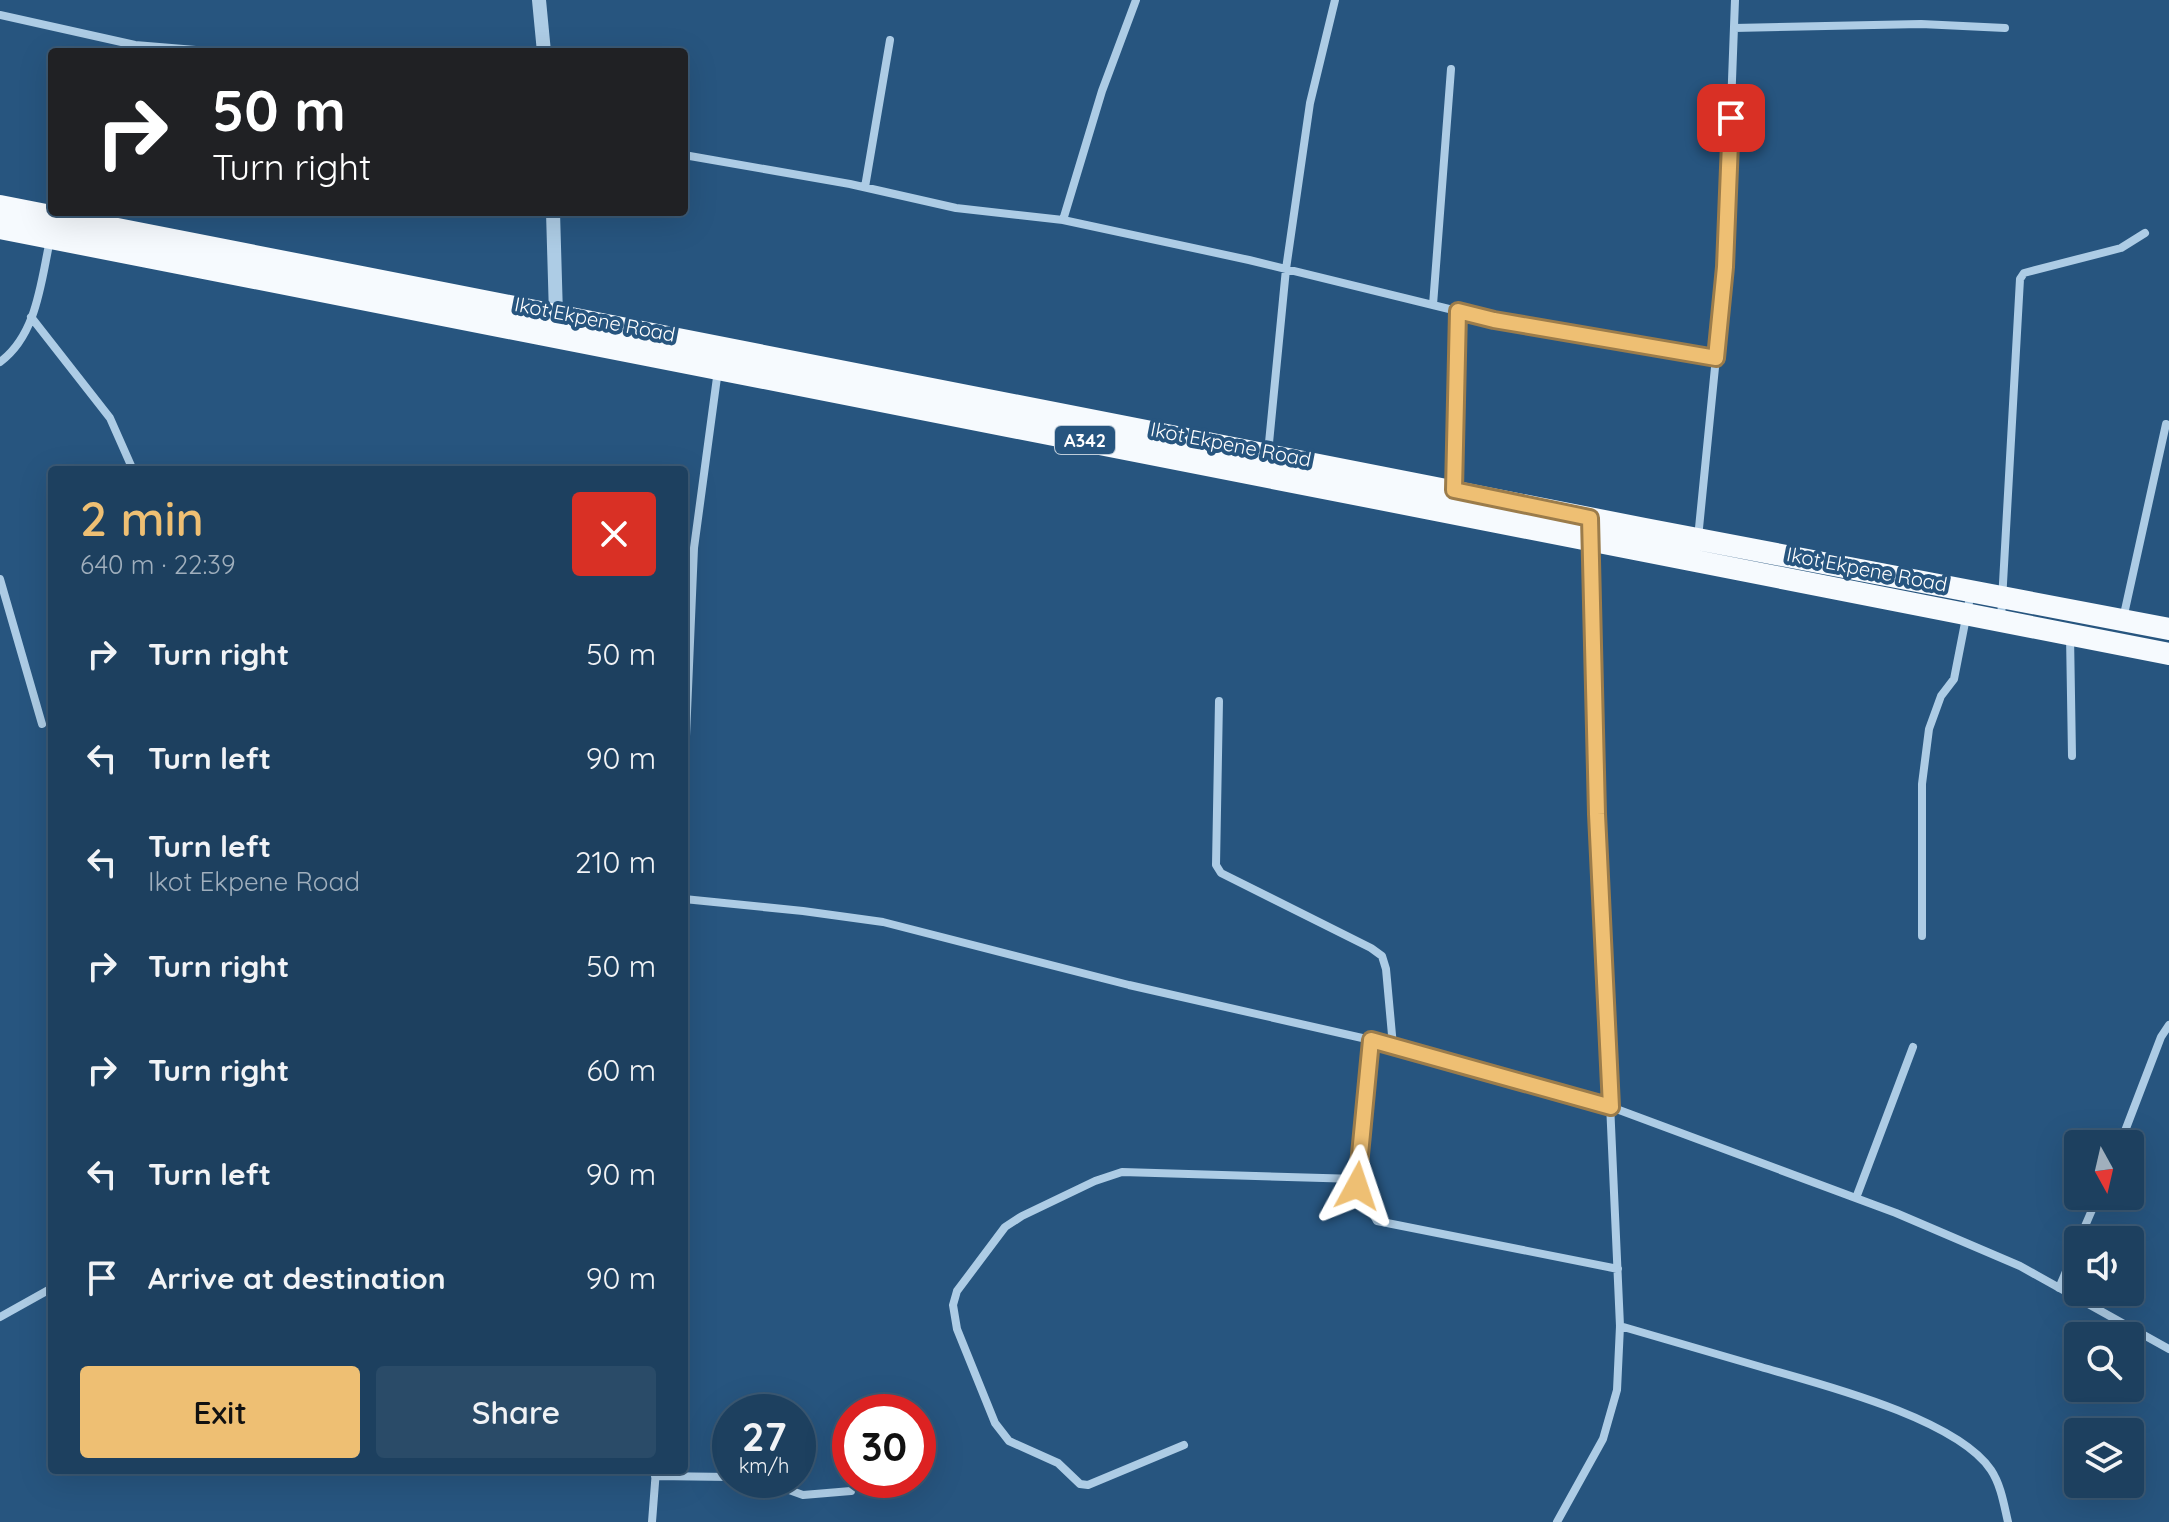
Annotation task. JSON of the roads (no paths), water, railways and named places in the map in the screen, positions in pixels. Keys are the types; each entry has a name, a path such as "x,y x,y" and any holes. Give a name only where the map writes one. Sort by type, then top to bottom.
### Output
{"highway":[{"name":"Ikot Ekpene Road","path":"0,206 54,227 1969,602 2002,597 2169,629"},
{"name":"Ikot Ekpene Road","path":"0,228 54,227 556,315 721,356 1268,453 1454,501"},
{"name":"Ikot Ekpene Road","path":"1591,528 1698,539 1969,602 2001,620 2169,654"}],"street":[{"path":"539,0 544,48"},
{"path":"1063,220 1102,91 1136,0"},
{"path":"1268,453 1286,269 1310,103 1335,0"},
{"path":"1698,539 1725,267 1735,0"},
{"path":"0,15 135,45 171,48"},
{"path":"1734,28 1921,24 2005,28"},
{"path":"865,187 890,40"},
{"path":"1433,305 1451,69"},
{"path":"688,156 865,187 956,208 1063,220 1286,269 1494,320 1716,358"},
{"path":"553,216 556,315"},
{"path":"0,362 9,356 25,333 54,227"},
{"path":"2001,620 2020,279 2024,273 2121,248 2145,233"},
{"path":"1454,501 1458,311"},
{"path":"31,317 110,418 131,466"},
{"path":"688,689 694,548 721,356"},
{"path":"2123,620 2166,424"},
{"path":"1557,1522 1603,1439 1617,1390 1620,1326 1597,814 1591,528"},
{"path":"0,579 42,724"},
{"path":"1922,936 1922,784 1929,729 1941,696 1954,679 1969,602"},
{"path":"2070,634 2072,756"},
{"path":"1219,701 1216,865 1221,873 1382,956 1393,1046"},
{"path":"688,899 883,922 1129,985 1371,1040 1611,1107 1856,1198 2020,1266 2169,1349"},
{"path":"2125,1130 2161,1037 2169,1025"},
{"path":"1371,1040 1357,1186 1377,1221 1618,1269"},
{"path":"1856,1198 1913,1047"},
{"path":"1184,1445 1088,1485 1080,1484 1058,1463 1009,1441 995,1423 957,1329 953,1305 957,1291 1005,1227 1095,1181 1122,1172 1358,1179"},
{"path":"2059,1288 2064,1276"},
{"path":"0,1317 48,1290"},
{"path":"1620,1326 1849,1393 1924,1421 1965,1447 1990,1468 2008,1522"},
{"path":"652,1522 656,1474"},
{"path":"674,1474 712,1476"}]}
